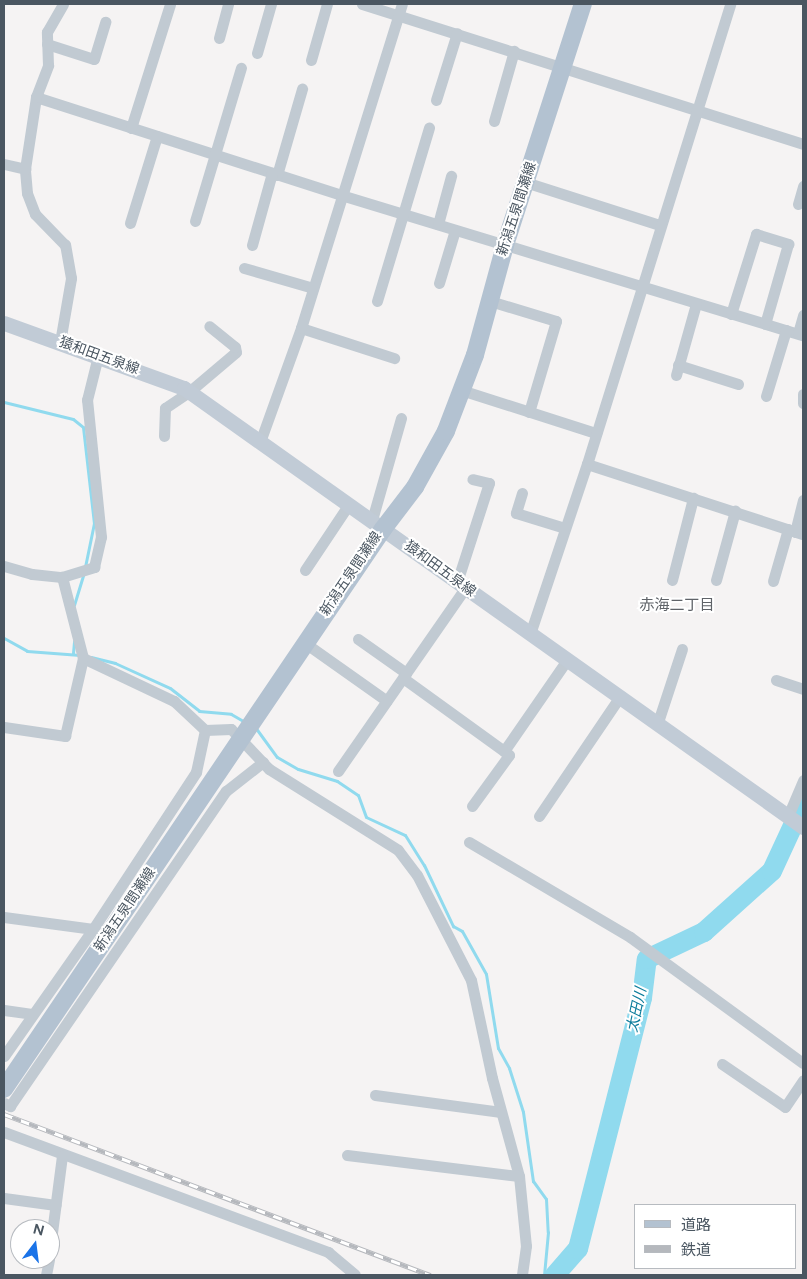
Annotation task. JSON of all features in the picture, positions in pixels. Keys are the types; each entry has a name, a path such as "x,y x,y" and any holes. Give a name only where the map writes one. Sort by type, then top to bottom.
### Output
{"main road":[{"name":"新潟五泉間瀬線","path":"4,1089 241,737 257,717 377,524 415,487 446,431 462,390 505,245 583,4"},
{"name":"猿和田五泉線","path":"4,323 98,356 190,392 802,826"}],"street":[{"path":"60,342 71,278 65,245 35,214 27,193 25,170 36,97 48,65 47,32 63,4"},
{"path":"131,128 170,4"},
{"path":"219,38 228,4"},
{"path":"257,53 272,4"},
{"path":"311,60 328,4"},
{"path":"362,4 401,9 458,33 803,144"},
{"path":"530,634 587,464 730,4"},
{"path":"260,442 300,328 401,9"},
{"path":"47,44 94,59 105,22"},
{"path":"436,100 458,33"},
{"path":"494,121 514,51"},
{"path":"195,220 241,68"},
{"path":"252,245 302,89"},
{"path":"36,97 341,195 696,304 801,334 803,315"},
{"path":"377,301 429,128"},
{"path":"130,223 157,136"},
{"path":"4,164 25,170"},
{"path":"438,224 451,176"},
{"path":"525,182 660,225"},
{"path":"798,204 803,186"},
{"path":"439,283 455,230"},
{"path":"732,314 756,234 788,244 765,324"},
{"path":"244,268 313,288"},
{"path":"490,300 556,321 529,412"},
{"path":"696,304 677,370 738,384"},
{"path":"164,436 165,408 190,392 236,352 235,347 209,326"},
{"path":"300,328 394,358"},
{"path":"766,396 786,330"},
{"path":"4,566 32,574 62,577 94,567 101,537 87,400 98,356"},
{"path":"462,390 596,433"},
{"path":"803,394 803,403"},
{"path":"377,524 401,418"},
{"path":"587,464 795,532"},
{"path":"338,770 405,675 461,585 489,483 472,479"},
{"path":"522,493 516,513 565,528"},
{"path":"672,580 693,498"},
{"path":"773,581 795,532 803,500"},
{"path":"305,570 349,504"},
{"path":"716,580 735,512"},
{"path":"4,727 65,736 83,658 62,577"},
{"path":"358,640 509,755 472,806"},
{"path":"304,643 387,701"},
{"path":"657,725 682,649"},
{"path":"83,658 174,700 205,730 231,729 241,737 263,762 304,793 398,850 417,875 471,980 501,1112 519,1176 526,1246 522,1275"},
{"path":"504,751 567,660"},
{"path":"776,680 803,689"},
{"path":"539,816 620,698"},
{"path":"4,1056 93,929 196,772 205,730"},
{"path":"4,1104 10,1106 76,1020 226,791 263,762"},
{"path":"788,816 803,780"},
{"path":"470,842 649,950 803,1063"},
{"path":"4,917 93,929"},
{"path":"4,1010 32,1014"},
{"path":"722,1064 785,1107 803,1080"},
{"path":"375,1095 501,1112"},
{"path":"4,1132 62,1156 328,1252 355,1275"},
{"path":"347,1155 519,1176"},
{"path":"54,1219 62,1156"},
{"path":"4,1198 56,1205"}],"waterway":[{"path":"4,402 73,419 83,427 94,523 85,567"},
{"path":"74,605 84,573"},
{"path":"4,638 27,651 80,655"},
{"path":"73,653 74,641"},
{"path":"91,657 115,663 170,688 199,711 231,714 245,722"},
{"path":"255,727 277,757 298,769 337,781 358,795 366,817 405,835 424,865 453,926 462,931 486,974 498,1048 509,1068 523,1112 533,1181 546,1199 548,1232 544,1275"},
{"name":"太田川","path":"555,1275 578,1249 642,998 647,959 704,932 772,871 803,804"}],"railway":[{"path":"4,1114 431,1275"}],"district":[{"name":"赤海二丁目","path":"677,606"}]}
